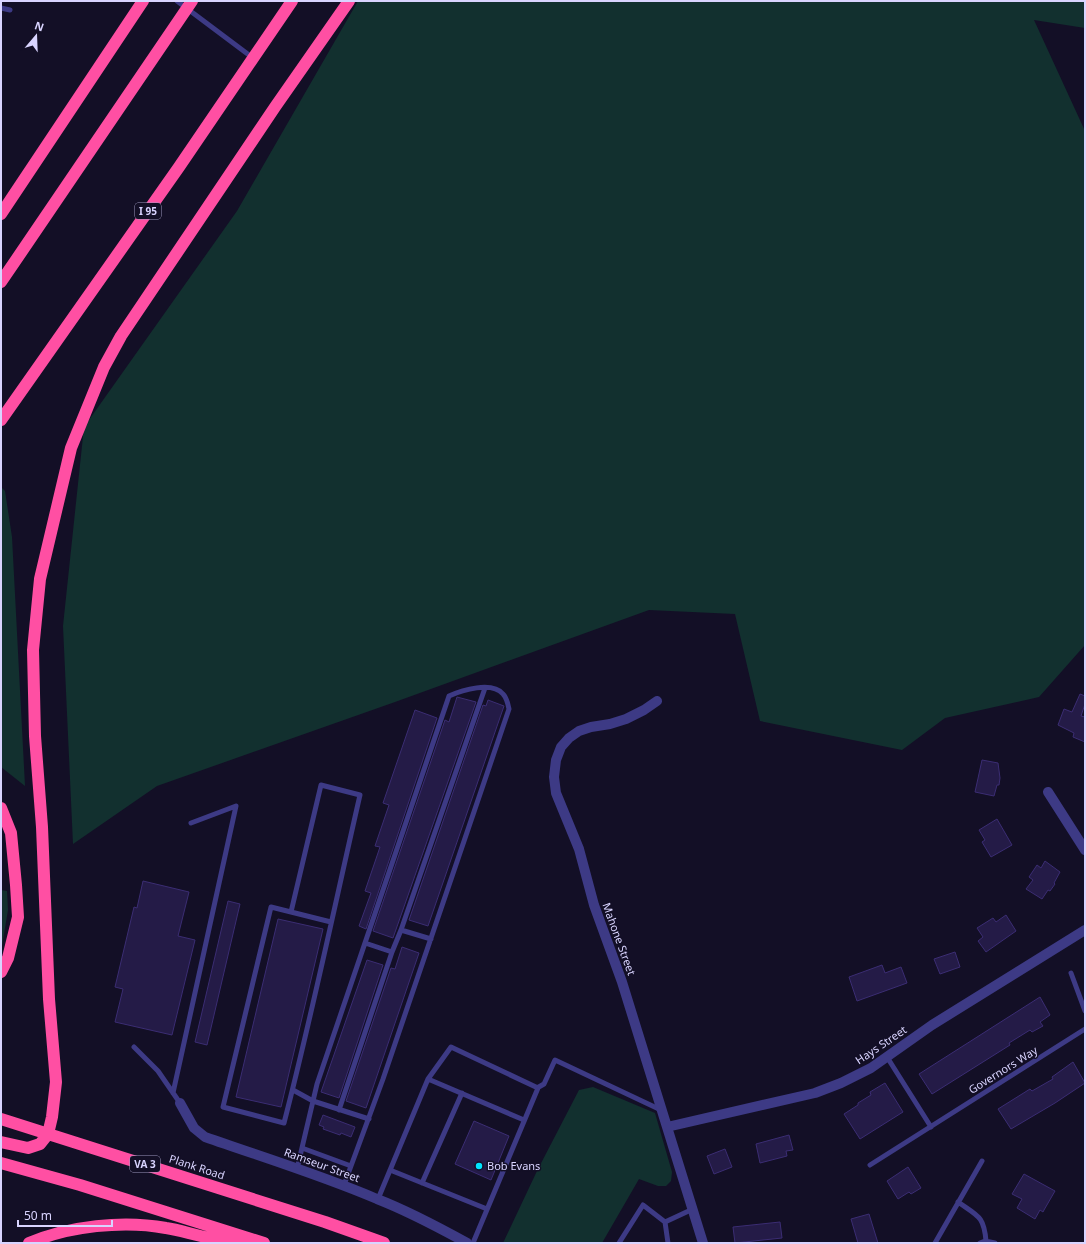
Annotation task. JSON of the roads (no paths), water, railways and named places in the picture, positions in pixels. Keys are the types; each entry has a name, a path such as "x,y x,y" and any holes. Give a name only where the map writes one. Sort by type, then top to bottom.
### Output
{"highway":[{"path":"1,214 143,1"},
{"name":"I 95","path":"1,420 179,167 292,1"},
{"path":"1,1142 28,1148 40,1144 48,1134 52,1117 56,1082 50,999 42,827 35,736 33,650 40,579 71,448 104,367 121,336 275,107 349,1"},
{"path":"1,282 190,5"},
{"path":"1,207 11,199"},
{"path":"1,808 11,834 18,917 8,958 1,972"},
{"name":"Plank Road","path":"1,1119 325,1222 384,1243"},
{"path":"1,1163 80,1185 259,1241"},
{"path":"29,1243 53,1234 76,1229 131,1224 165,1227 211,1238 259,1241"}],"street":[{"name":"Mahone Street","path":"657,702 626,719 610,724 591,727 569,738 561,747 556,760 554,776 556,793 579,849 594,905 622,982 704,1243"},
{"path":"1048,792 1085,850"},
{"name":"Hays Street","path":"667,1127 815,1093 841,1083 871,1068 932,1025 1085,930"},
{"name":"Ramseur Street","path":"180,1103 194,1128 205,1137 344,1185 428,1222 467,1243"}],"lane":[{"path":"177,1 190,5 253,58"},
{"path":"1,8 10,10"},
{"path":"297,1168 317,1084 449,696 462,690 492,687 503,694 509,709 369,1119 344,1185"},
{"path":"339,1110 392,952 485,688"},
{"path":"291,912 321,785 360,794 293,1090 284,1123 223,1107 271,907 291,912 331,922"},
{"path":"173,1093 236,806 191,823"},
{"path":"401,930 431,939"},
{"path":"365,943 392,952"},
{"path":"1072,973 1085,1011"},
{"name":"Governors Way","path":"870,1165 1085,1029"},
{"path":"134,1047 158,1071 180,1103"},
{"path":"378,1199 428,1079 451,1047 537,1088"},
{"path":"887,1057 931,1127"},
{"path":"473,1243 537,1088 544,1084 555,1060 662,1110"},
{"path":"428,1079 524,1120"},
{"path":"293,1090 313,1101 369,1119"},
{"path":"422,1183 462,1093"},
{"path":"302,1148 351,1166"},
{"path":"935,1243 982,1162"},
{"path":"390,1170 487,1209"},
{"path":"958,1202 981,1219 985,1227 986,1241"},
{"path":"619,1243 644,1205 665,1222 668,1243"},
{"path":"665,1222 694,1209"},
{"path":"980,1243 986,1241 995,1243"}],"place":[{"name":"Bob Evans","path":"479,1166"}]}
